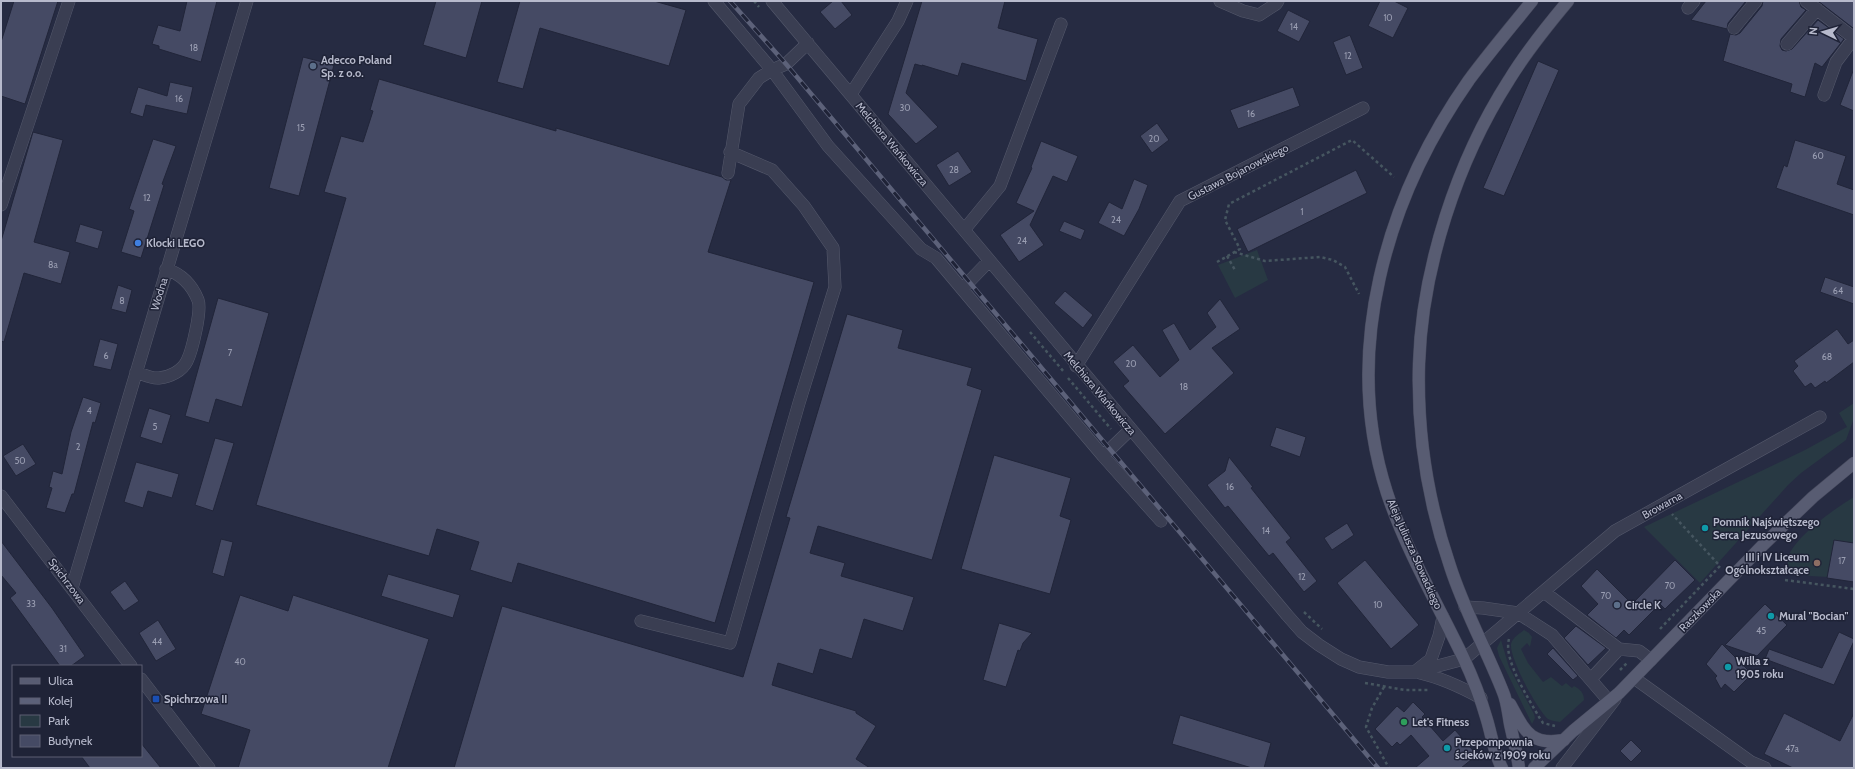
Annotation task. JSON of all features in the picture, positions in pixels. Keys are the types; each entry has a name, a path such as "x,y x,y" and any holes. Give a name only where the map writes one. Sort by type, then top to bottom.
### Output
{"main road":[{"name":"Aleja Juliusza Słowackiego","path":"1502,768 1496,762 1480,698 1464,659 1400,528 1387,493 1376,453 1369,395 1369,351 1375,293 1402,204 1436,133 1469,80 1532,1"},
{"path":"1564,740 1545,742 1530,735 1522,726 1504,693 1465,607 1439,532 1425,460 1420,411 1419,363 1428,295 1441,230 1454,191 1488,115 1508,80 1532,46 1568,1"},
{"name":"Raszkowska","path":"1534,768 1634,678 1800,509 1854,463"},
{"path":"1504,693 1519,768"}],"street":[{"path":"1,205 69,1"},
{"name":"Wodna","path":"72,588 247,1"},
{"path":"714,1 772,70 828,146 921,249 936,258 1103,456 1161,521"},
{"name":"Melchiora Wańkowicza","path":"772,1 1076,366 1302,632 1335,656 1359,667 1388,672 1415,672 1464,659 1482,645"},
{"path":"851,94 898,21 907,1"},
{"path":"1220,1 1244,12 1259,15 1276,4 1278,1"},
{"path":"1734,28 1756,1"},
{"path":"1806,1 1854,38 1836,62 1824,95"},
{"path":"1787,44 1817,9"},
{"path":"964,230 1000,186 1061,24"},
{"path":"728,173 730,152 739,104 759,78 786,64 808,43"},
{"name":"Gustawa Bojanowskiego","path":"1076,366 1180,201 1363,108"},
{"path":"641,621 730,643 799,403 835,287 833,248 804,206 772,170 730,152"},
{"path":"962,289 989,261"},
{"path":"136,372 158,379 173,375 187,361 197,326 199,302 189,285 177,273 166,269"},
{"name":"Browarna","path":"1482,645 1615,531 1820,417"},
{"path":"1103,456 1131,429"},
{"name":"Spichrzowa","path":"1,496 131,665"},
{"path":"1544,592 1619,649 1639,651 1651,660"},
{"path":"1465,607 1483,608 1518,614 1552,635 1591,679 1614,697"},
{"path":"1415,672 1431,659 1437,644 1443,617"},
{"path":"1591,679 1619,649"},
{"path":"1415,672 1444,679 1480,698"},
{"path":"1634,678 1751,762 1765,768"},
{"path":"142,679 209,768"},
{"name":"Raszkowska","path":"1562,768 1614,697"}],"path":[{"path":"1217,262 1240,249 1225,220 1229,204 1352,140 1394,177"},
{"path":"1234,252 1265,261 1320,257 1333,260 1345,267 1359,294"},
{"path":"1227,256 1235,270"},
{"path":"1664,504 1720,566"},
{"path":"1785,580 1854,589"},
{"path":"1384,687 1372,708 1366,727 1389,768"}],"green space":[{"path":"1257,250 1268,280 1235,298 1218,265"},
{"path":"1854,403 1854,418 1846,440 1801,473 1788,485 1700,583 1644,527 1805,450 1847,427 1839,413"},
{"path":"1854,497 1854,543 1834,540 1828,577 1804,575 1792,570 1788,562 1790,552 1798,541 1822,519"},
{"path":"1524,630 1532,637 1530,647 1527,643 1521,649 1528,663 1543,682 1551,677 1562,686 1566,683 1572,688 1574,686 1576,687 1583,695 1584,700 1560,722 1552,721 1543,714 1531,695 1514,660 1511,644"},
{"path":"1501,640 1509,667 1534,714 1535,718 1532,724 1499,656 1497,648"}],"building":[{"path":"14,1 58,1 25,104 1,96 1,42"},
{"path":"187,1 217,1 201,62 159,49 159,46 152,44 158,25 180,31"},
{"path":"436,1 482,1 466,58 423,45"},
{"path":"520,1 654,1 686,10 669,66 540,28 523,89 497,82"},
{"path":"833,1 841,1 852,15 835,29 820,12"},
{"path":"922,1 1005,1 998,28 1038,39 1026,81 962,63 958,76 915,64 906,93 938,127 916,144 888,114"},
{"path":"1380,1 1394,1 1408,8 1393,38 1368,26"},
{"path":"1706,1 1746,1 1728,23 1727,29 1691,20"},
{"path":"1763,1 1799,1 1801,7 1806,10 1781,39 1780,46 1782,50 1786,51 1792,49 1818,20 1844,39 1822,67 1815,63 1805,97 1790,92 1792,84 1723,61 1730,34 1736,35 1740,33 1762,6"},
{"path":"1818,1 1854,1 1854,27 1853,28"},
{"path":"1288,10 1310,21 1299,42 1277,31"},
{"path":"1350,35 1363,68 1346,75 1333,42"},
{"path":"303,57 334,65 299,196 269,188"},
{"path":"1538,61 1559,70 1504,196 1483,188"},
{"path":"1854,71 1854,111 1840,105"},
{"path":"379,79 556,131 556,128 722,177 726,180 731,180 708,252 814,282 715,623 518,563 512,583 470,570 479,542 437,529 429,556 256,505 346,198 324,192 341,136 363,142 373,111 370,110"},
{"path":"170,82 193,87 187,114 146,105 143,117 130,113 138,87 167,96"},
{"path":"1293,87 1300,106 1238,129 1230,110"},
{"path":"1157,123 1169,140 1152,153 1140,136"},
{"path":"33,132 63,140 34,242 70,252 61,284 24,273 4,342 1,341 1,241"},
{"path":"153,139 176,146 162,184 164,185 141,258 121,252 134,211 129,209"},
{"path":"1795,140 1846,156 1837,184 1854,190 1854,215 1776,188 1784,165 1787,167"},
{"path":"1041,141 1078,156 1067,182 1053,176 1030,225 1044,245 1019,262 1000,235 1034,211 1016,203 1032,168 1031,167"},
{"path":"958,151 972,172 949,186 936,165"},
{"path":"1356,170 1367,193 1248,252 1237,229"},
{"path":"1134,179 1148,185 1139,209 1124,236 1098,223 1109,202 1122,209"},
{"path":"1064,221 1085,230 1081,240 1059,231"},
{"path":"80,224 103,231 98,249 75,242"},
{"path":"1825,277 1854,287 1854,304 1820,292"},
{"path":"118,285 132,290 126,313 111,309"},
{"path":"1065,291 1093,315 1083,328 1054,303"},
{"path":"218,298 269,313 242,407 216,399 209,423 185,416"},
{"path":"1220,299 1240,329 1212,348 1234,373 1165,434 1123,386 1129,381 1113,362 1133,345 1160,377 1179,360 1162,330 1174,323 1190,350 1216,327 1207,313"},
{"path":"847,314 903,330 898,348 972,368 967,385 982,390 932,560 818,526 810,553 845,563 841,576 914,597 903,631 864,619 852,659 820,649 813,674 778,663 772,685 856,711 856,713 876,726 856,759 870,768 454,768 502,606 743,677 790,518 786,517"},
{"path":"1837,329 1848,344 1854,340 1854,362 1826,383 1825,381 1815,388 1811,383 1805,387 1793,371 1798,366 1794,361"},
{"path":"100,339 118,344 111,370 93,366"},
{"path":"83,397 101,403 95,423 93,422 74,494 72,494 65,513 46,508 52,488 49,487 53,471 62,474 71,432"},
{"path":"149,408 171,415 162,444 140,437"},
{"path":"1276,427 1306,437 1300,457 1270,446"},
{"path":"215,438 234,443 213,511 195,505"},
{"path":"23,444 36,464 16,476 3,456"},
{"path":"994,455 1071,478 1060,516 1071,520 1050,594 961,569"},
{"path":"1229,457 1253,487 1251,488 1291,538 1286,542 1317,581 1304,592 1273,553 1269,556 1228,506 1225,508 1207,485 1225,471"},
{"path":"136,462 179,474 172,498 148,491 143,508 124,502"},
{"path":"1347,523 1354,535 1332,550 1324,538"},
{"path":"221,539 233,542 224,577 212,573"},
{"path":"1834,540 1854,543 1854,582 1827,578"},
{"path":"1,541 52,608 85,656 72,665 59,665 10,598 16,593 1,575"},
{"path":"1365,560 1419,625 1391,649 1337,583"},
{"path":"1675,560 1695,580 1665,609 1660,604 1629,635 1624,630 1616,638 1587,615 1598,604 1581,586 1597,569 1632,604"},
{"path":"388,574 460,595 453,618 381,596"},
{"path":"125,581 139,601 124,611 110,592"},
{"path":"240,595 288,611 293,595 429,639 388,768 238,768 250,730 201,714"},
{"path":"1765,604 1787,625 1757,656 1725,645"},
{"path":"158,620 176,649 156,661 139,633"},
{"path":"999,623 1032,633 1023,643 1020,651 1018,650 1006,687 983,680"},
{"path":"1576,626 1606,648 1588,665 1564,638"},
{"path":"1839,632 1854,639 1854,641 1834,685 1765,659 1769,649 1822,668"},
{"name":"Willa z 1905 roku","path":"1722,644 1752,674 1734,692 1725,684 1721,689 1715,678 1717,676 1706,664"},
{"path":"1553,648 1578,676 1573,680 1547,654"},
{"path":"1413,702 1425,714 1422,717 1443,741 1455,730 1477,755 1461,768 1415,768 1429,756 1411,735 1400,745 1397,742 1392,747 1375,729 1397,706 1404,712"},
{"path":"1784,713 1840,741 1854,713 1854,768 1793,768 1764,754"},
{"path":"1180,715 1271,743 1264,768 1252,768 1172,744"},
{"path":"1631,740 1642,751 1631,762 1620,751"},
{"path":"142,744 161,768 90,768 82,757 142,757"}],"railway":[{"path":"730,1 786,64 1378,768"}],"place":[{"name":"Adecco Poland Sp. z o.o.","path":"313,66"},
{"name":"Klocki LEGO","path":"138,243"},
{"name":"Pomnik Najświętszego Serca Jezusowego","path":"1705,528"},
{"name":"III i IV Liceum Ogólnokształcące","path":"1817,563"},
{"name":"Circle K","path":"1617,605"},
{"name":"Mural \"Bocian\"","path":"1771,616"},
{"name":"Willa z 1905 roku","path":"1728,667"},
{"name":"Spichrzowa II","path":"156,699"},
{"name":"Let's Fitness","path":"1404,722"},
{"name":"Przepompownia ścieków z 1909 roku","path":"1447,748"}]}
